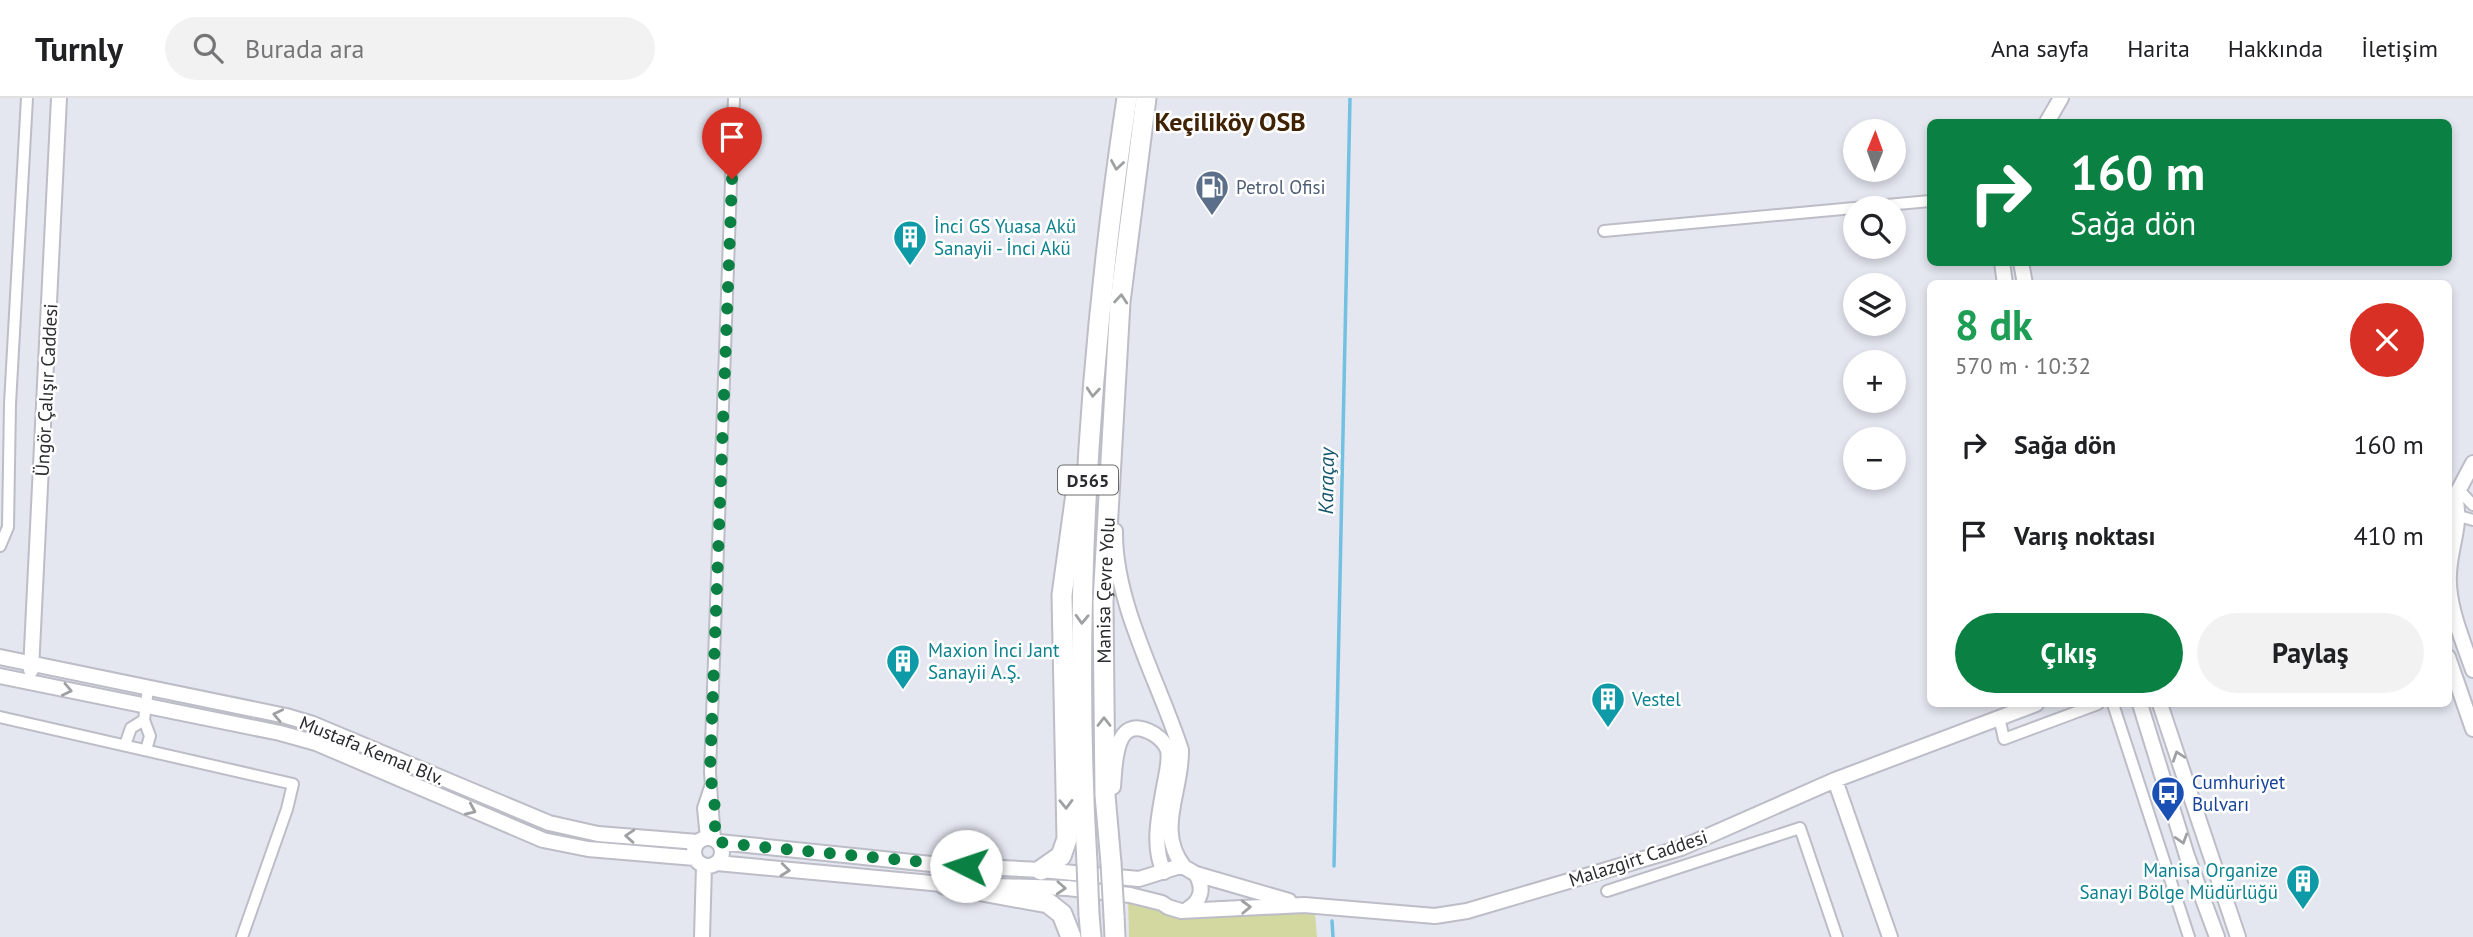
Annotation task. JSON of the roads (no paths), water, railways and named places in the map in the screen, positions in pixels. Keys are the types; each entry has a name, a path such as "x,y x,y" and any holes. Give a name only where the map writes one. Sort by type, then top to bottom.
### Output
{"highway":[{"name":"Manisa Çevre Yolu","path":"1091,937 1082,641 1090,420 1114,185 1127,98"},
{"name":"Manisa Çevre Yolu","path":"1115,937 1105,795 1103,602 1120,302 1146,98"},
{"path":"1041,870 1061,856 1067,839 1062,595 1078,481 1090,420"},
{"path":"944,884 1048,903 1062,914 1071,937"}],"street":[{"path":"0,545 8,527 10,404 27,98"},
{"name":"Üngör Çalışır Caddesi","path":"29,682 33,664 59,98"},
{"path":"710,841 715,808 710,784 734,98"},
{"path":"2049,119 2061,98"},
{"path":"1604,231 1927,201"},
{"path":"1114,429 1114,536 1117,565 1127,604 1181,750 1181,767 1170,822 1170,841 1176,857 1190,870 1201,887 1198,900 1188,909"},
{"path":"2454,497 2473,463"},
{"path":"2454,497 2473,505"},
{"path":"2452,550 2466,518 2454,497"},
{"path":"2452,603 2473,670"},
{"name":"Mustafa Kemal Blv.","path":"0,657 286,716 313,724 549,823 598,834 710,841 942,865 1139,879 1164,872"},
{"path":"2452,669 2473,729"},
{"name":"Mustafa Kemal Blv.","path":"0,676 144,713 280,733 316,743 542,840 589,849 707,863 944,884 1067,888 1130,894 1162,903"},
{"path":"146,750 150,736 144,713 148,689"},
{"name":"Malazgirt Caddesi","path":"1304,905 1435,916 1467,911 1681,848 1835,779 2027,707"},
{"path":"1999,717 2004,739 2090,707"},
{"path":"2114,707 2189,937"},
{"path":"2141,707 2188,856 2217,937"},
{"path":"2161,707 2238,937"},
{"path":"125,745 131,728 144,713"},
{"path":"0,717 293,784 287,809 242,937"},
{"path":"1110,840 1115,754 1119,740 1128,731 1140,729 1150,732 1162,739 1168,750 1158,827 1158,850 1164,872 1158,884 1162,903 1174,910 1304,905"},
{"path":"1835,779 1890,937"},
{"path":"1607,891 1800,828 1837,937"},
{"path":"702,937 707,863 722,851 710,841"},
{"path":"707,863 694,850 710,841"},
{"path":"1164,872 1177,867 1190,870 1304,905"}],"waterway":[{"name":"Karaçay","path":"1334,866 1350,98"},
{"name":"Karaçay","path":"1332,921 1333,937"}],"place":[{"name":"Petrol Ofisi","path":"1212,217"},
{"name":"İnci GS Yuasa Akü Sanayii - İnci Akü","path":"910,267"},
{"name":"Maxion İnci Jant Sanayii A.Ş.","path":"903,691"},
{"name":"Vestel","path":"1608,729"},
{"name":"Cumhuriyet Bulvarı","path":"2168,823"},
{"name":"Manisa Organize Sanayi Bölge Müdürlüğü","path":"2303,911"}],"district":[{"name":"Keçiliköy OSB","path":"1230,121"}]}
